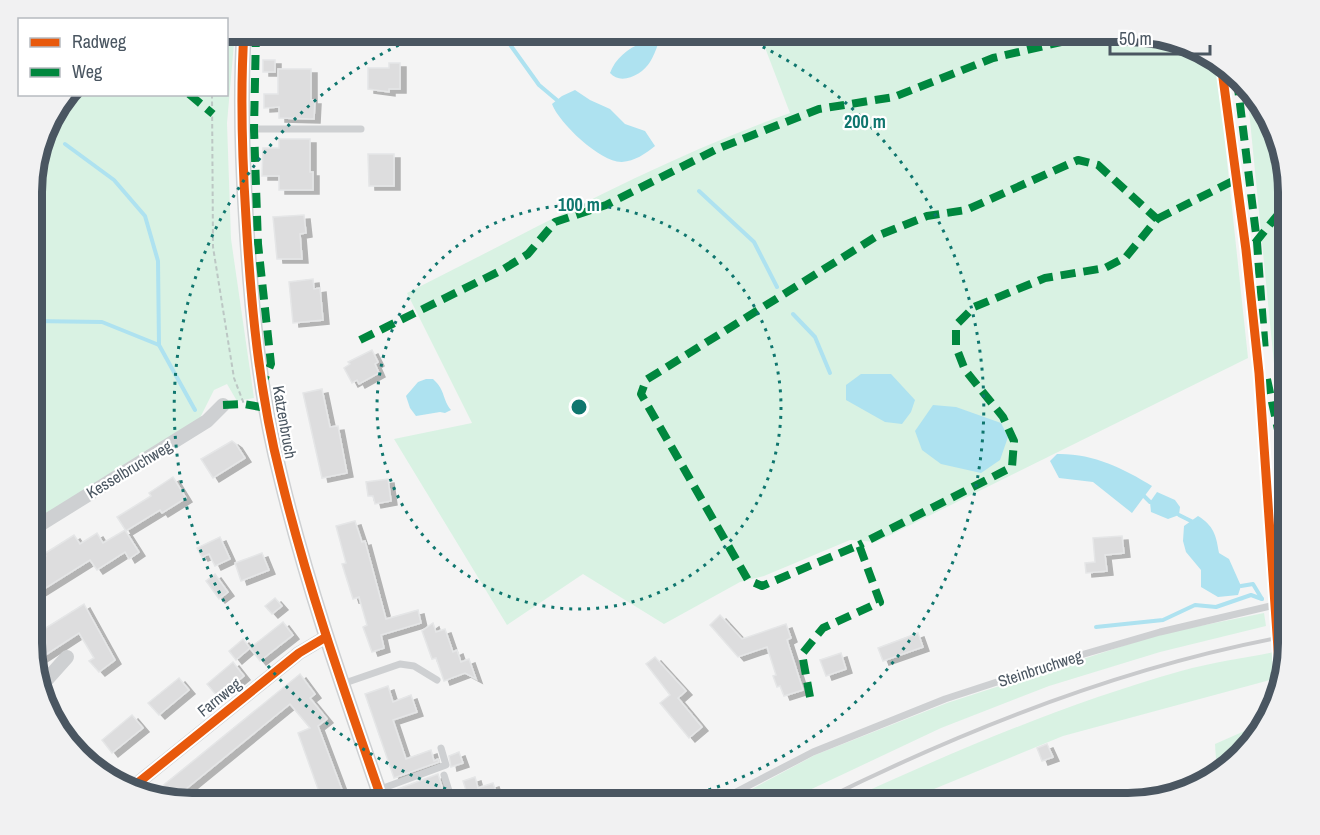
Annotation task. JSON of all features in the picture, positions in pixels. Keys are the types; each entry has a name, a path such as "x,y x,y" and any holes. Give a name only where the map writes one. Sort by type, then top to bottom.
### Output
{"street":[{"name":"Katzenbruch","path":"244,42 241,129 253,317 266,408 280,478 326,637 379,793"},
{"name":"Kesselbruchweg","path":"42,523 207,421 223,405"},
{"name":"Farnweg","path":"138,783 299,653 326,637"},
{"path":"47,680 67,657"}],"lane":[{"path":"241,129 361,129"},
{"name":"Steinbruchweg","path":"734,793 813,752 945,699 1067,658 1160,632 1275,605"},
{"path":"342,684 400,664 414,666 437,680"},
{"path":"386,793 446,765 441,748"},
{"path":"444,775 450,793"}],"path":[{"path":"212,96 213,247 234,378 244,404"}],"green space":[{"path":"228,42 234,42 227,123 231,239 254,398 237,401 227,384 214,390 199,420 42,517 42,192 43,173 53,135 77,96 228,96"},
{"path":"763,42 1128,42 1167,47 1194,57 1217,72 1248,358 876,542 850,540 764,576 740,582 664,624 583,574 507,625 394,439 472,423 407,293 644,174 790,113"},
{"path":"1248,103 1267,135 1278,182 1278,404"},
{"path":"1278,457 1278,498 1275,458"},
{"path":"1264,613 1266,626 1160,652 1049,686 941,728 803,793 745,793 815,755 947,703 1160,634"},
{"path":"1278,651 1271,688 1270,680 1063,736 926,793 863,793 967,748 1094,698 1221,662"},
{"path":"1252,728 1241,742 1216,764 1215,744"}],"water":[{"path":"642,43 658,44 650,62 642,71 626,78 615,77 610,73 615,63 623,55"},
{"path":"575,90 610,109 625,124 645,131 655,146 640,157 622,162 613,161 592,149 563,121 552,104"},
{"path":"861,374 891,374 915,400 911,412 902,424 885,422 846,400 846,385"},
{"path":"433,379 437,383 451,410 445,413 416,416 406,396 418,382"},
{"path":"933,405 956,407 1001,423 1008,437 1000,460 981,473 941,464 922,450 915,431"},
{"path":"1057,454 1083,456 1107,463 1152,486 1132,513 1093,482 1059,478 1050,461"},
{"path":"1157,492 1175,500 1180,507 1179,515 1168,519 1151,512 1150,502"},
{"path":"1198,516 1208,523 1217,541 1219,553 1229,559 1241,586 1238,595 1218,597 1201,587 1201,570 1186,552 1183,541 1184,526"}],"building":[{"path":"263,60 275,60 275,72 263,72"},
{"path":"389,63 400,63 400,89 389,89 389,92 368,89 368,68 389,68"},
{"path":"278,69 311,69 311,100 315,100 314,119 279,118 279,107 264,108 264,94 278,94"},
{"path":"279,139 310,139 310,172 313,172 313,190 279,190 279,176 262,176 263,148 279,148"},
{"path":"368,154 394,154 394,186 369,186"},
{"path":"304,215 306,233 300,234 302,259 277,259 273,217"},
{"path":"313,279 314,289 320,288 323,320 293,323 289,282"},
{"path":"372,350 378,362 375,364 379,373 359,384 357,380 352,383 344,368 350,364 348,362"},
{"path":"322,389 330,427 338,426 347,473 322,478 303,393"},
{"path":"232,441 245,458 213,478 201,459"},
{"path":"173,477 186,498 162,513 160,510 126,531 117,517 151,496 149,493"},
{"path":"388,479 391,501 375,504 373,496 368,496 366,482"},
{"path":"355,521 362,542 365,541 386,619 418,610 421,623 381,635 384,648 372,652 363,627 367,625 359,597 353,599 342,564 346,563 336,526"},
{"path":"125,530 139,552 129,559 125,552 97,570 90,560 42,590 42,559 46,556 44,554 74,535 80,544 97,533 103,543"},
{"path":"1122,536 1124,553 1105,555 1107,571 1086,573 1085,563 1095,562 1093,538"},
{"path":"220,537 230,559 215,566 209,554 202,557 197,548"},
{"path":"262,553 269,570 241,581 235,563"},
{"path":"215,574 228,592 219,599 206,581"},
{"path":"275,598 282,606 272,614 265,606"},
{"path":"84,604 115,660 99,672 89,661 94,658 79,633 43,657 42,630"},
{"path":"720,615 742,639 786,624 791,638 787,640 803,690 784,696 773,676 776,675 767,647 738,657 710,625"},
{"path":"283,622 293,635 260,661 250,648"},
{"path":"433,623 436,632 445,629 453,652 457,650 461,662 469,659 476,679 465,673 444,681 436,658 432,659 422,631"},
{"path":"918,633 923,647 883,661 878,648"},
{"path":"243,639 250,648 236,660 229,651"},
{"path":"841,653 846,669 826,676 820,660"},
{"path":"655,657 686,691 678,698 702,727 689,738 660,703 670,695 646,664"},
{"path":"233,662 244,676 218,697 207,684"},
{"path":"300,674 315,694 310,698 327,719 318,726 343,793 319,793 298,733 310,728 290,704 181,793 159,789"},
{"path":"179,678 189,690 159,715 148,703"},
{"path":"388,686 393,702 411,695 417,712 393,720 406,759 431,750 434,761 438,759 439,762 394,778 365,694"},
{"path":"132,715 143,728 112,753 102,740"},
{"path":"1047,744 1053,757 1042,761 1037,748"},
{"path":"459,752 463,763 451,767 449,756"},
{"path":"438,774 443,790 434,793 399,793 398,789"},
{"path":"475,777 478,788 493,783 497,793 467,793 463,781"}],"waterway":[{"path":"508,42 539,85 558,101"},
{"path":"65,144 114,180 145,216 158,261 159,345 195,410"},
{"path":"699,191 754,242 777,287"},
{"path":"793,314 815,337 830,373"},
{"path":"42,321 102,322 159,345"},
{"path":"1143,495 1150,502"},
{"path":"1179,515 1191,521"},
{"path":"1241,586 1253,584 1262,599"},
{"path":"1096,627 1163,620 1195,605 1216,607 1251,595 1262,599"}],"railway":[{"path":"838,793 930,750 1046,703 1166,664 1278,638"}],"marked path":[{"path":"256,42 254,129 258,244 271,364 264,380"},
{"path":"360,340 502,270 528,254 555,222 606,205 717,149 819,109 894,97 993,58 1061,42"},
{"path":"1238,90 1257,242 1265,352"},
{"path":"191,96 213,114"},
{"path":"810,697 802,654 823,628 880,602 859,545 762,586 748,580 641,394 646,380 877,236 927,216 966,210 1078,160 1098,165 1157,219 1126,257 1105,268 1045,278 974,307 956,325 956,347 965,370 1003,417 1014,441 1012,467 859,545"},
{"path":"1157,219 1237,179"},
{"path":"1255,243 1278,214"},
{"path":"1267,379 1278,430"},
{"path":"223,405 244,404 266,408"},
{"path":"1274,589 1278,587"}],"cycle path":[{"path":"244,42 243,171 250,283 267,414 303,561 380,793"},
{"path":"1223,76 1246,250 1259,373 1278,649"},
{"path":"138,783 299,653 326,637"}]}
